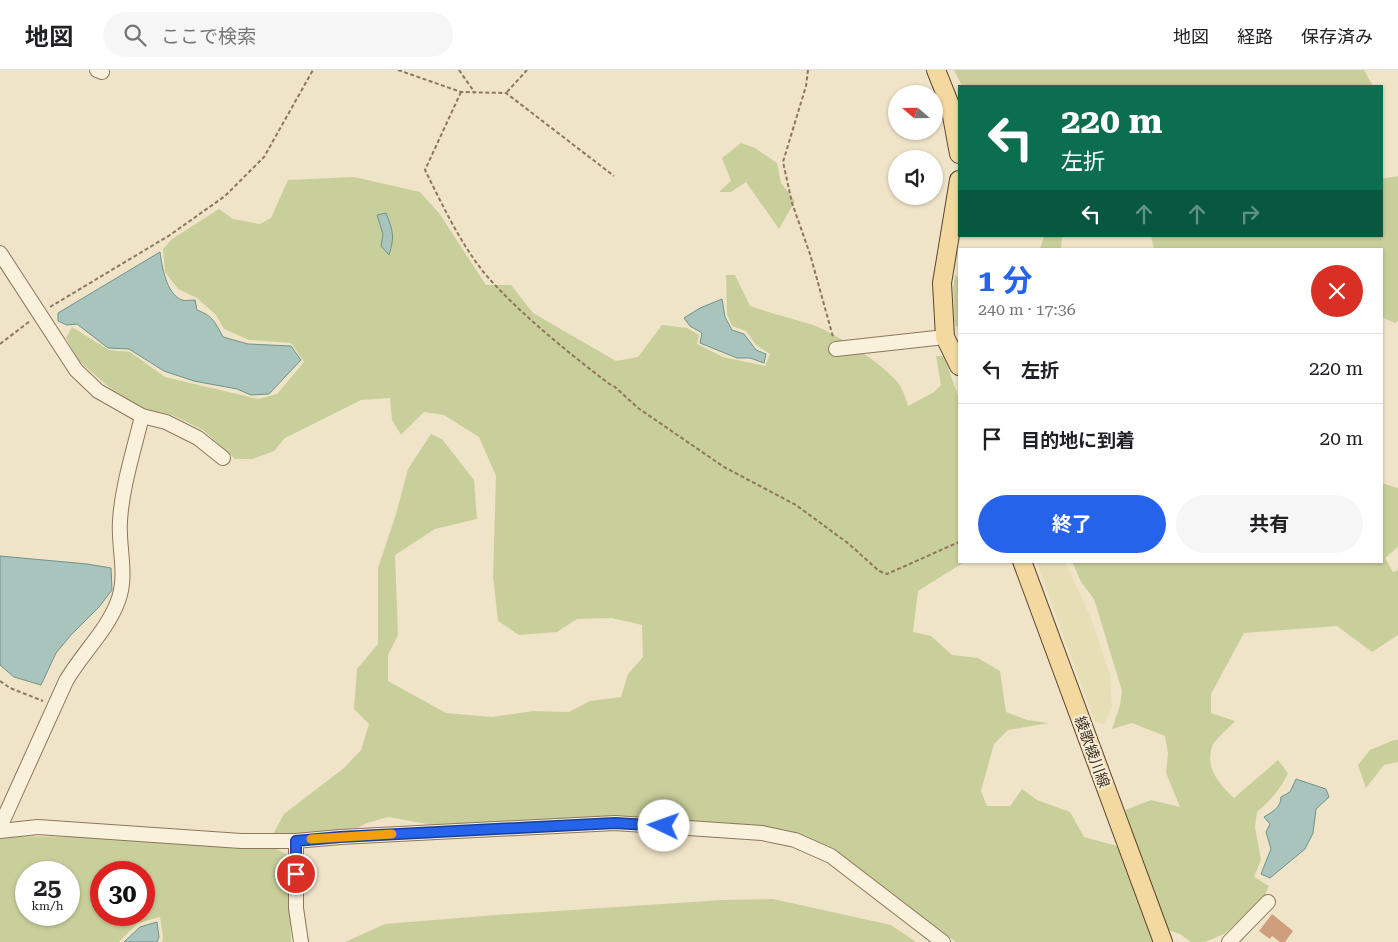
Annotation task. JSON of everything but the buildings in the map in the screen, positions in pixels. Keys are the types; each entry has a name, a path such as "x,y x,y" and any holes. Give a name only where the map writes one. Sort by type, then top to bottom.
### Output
{"main road":[{"path":"936,70 950,105 958,149"},
{"path":"958,186 942,283 945,336 958,364"},
{"name":"綾歌綾川線","path":"1023,563 1163,942"}],"street":[{"path":"0,253 76,370 98,391 142,416 166,422 198,438 223,458"},
{"path":"836,349 945,336"},
{"path":"0,827 54,706 76,662 104,629 119,600 123,570 120,522 142,416"},
{"path":"0,831 38,827 241,841 296,841 340,837 615,823 762,833 795,840 831,856 943,942"},
{"path":"296,841 296,908 301,942"},
{"path":"1229,942 1268,902"}],"path":[{"path":"0,344 39,313 170,234 225,196 264,157 313,70"},
{"path":"398,70 461,92 506,93 614,176"},
{"path":"459,70 475,93"},
{"path":"506,93 527,70"},
{"path":"808,70 806,86 783,162 792,203 810,254 836,349"},
{"path":"461,92 425,170 457,232 494,284 549,336 608,384 615,387 638,408 724,467 796,505 849,544 879,571 887,574 958,542"},
{"path":"0,681 10,688 54,706"}],"shaded area":[{"path":"1037,563 1066,563 1090,616 1110,675 1112,708 1104,724 1095,722"}],"green space":[{"path":"954,70 1364,70 1372,85 962,85"},
{"path":"741,143 755,148 777,163 781,183 795,201 779,229 746,182 731,192 719,192 731,181 722,158"},
{"path":"1398,176 1398,321 1395,323 1383,318 1383,248 1154,248 1151,237 1383,237 1383,179"},
{"path":"354,177 420,192 439,213 486,285 511,285 533,313 616,361 638,357 662,325 687,328 699,335 697,344 723,357 765,366 770,354 756,345 746,331 732,326 727,314 726,275 735,275 750,306 820,328 845,341 871,359 899,384 908,406 934,392 941,385 936,356 944,356 958,396 958,563 963,563 918,591 913,632 931,636 952,655 978,658 1000,671 1006,712 1027,720 1049,723 1008,730 994,744 981,791 987,806 1010,806 1022,789 1037,800 1070,812 1084,837 1121,847 1157,942 956,942 875,884 762,828 438,826 388,817 367,823 348,833 273,834 284,814 344,768 361,750 369,724 354,709 357,669 378,644 378,568 396,514 408,469 431,434 442,439 474,480 477,519 435,529 395,555 398,635 388,655 388,681 446,713 492,717 533,711 569,712 590,701 621,697 628,674 643,657 642,625 612,618 577,619 557,632 519,635 498,621 493,577 496,476 479,437 444,415 424,412 401,435 392,420 390,398 361,400 285,438 274,451 253,459 235,459 203,430 172,415 141,408 110,388 79,361 66,338 72,327 109,350 130,352 165,377 258,399 277,394 304,362 291,343 249,340 224,329 216,315 197,298 178,289 165,272 163,249 172,239 219,209 233,219 260,224 271,218 288,180"},
{"path":"1044,237 1062,237 1061,248 1040,248"},
{"path":"955,275 958,277 958,327 955,326 953,289"},
{"path":"1383,484 1398,488 1398,547 1385,558 1393,572 1398,570 1398,635 1372,652 1337,626 1244,633 1211,694 1211,713 1235,721 1216,741 1210,755 1212,769 1228,793 1234,798 1278,760 1288,773 1275,794 1257,812 1255,827 1261,860 1254,877 1269,886 1262,901 1224,934 1205,942 1191,942 1180,934 1165,929 1125,810 1151,800 1180,807 1166,773 1168,754 1165,736 1132,723 1112,729 1120,705 1122,691 1094,599 1081,582 1073,563 1383,563"},
{"path":"1398,740 1398,762 1384,765 1366,788 1358,765 1370,750"},
{"path":"0,836 170,838 275,848 289,856 291,942 162,942 160,917 155,918 155,861 90,861 90,926 135,926 119,942 0,942"},
{"path":"773,899 891,925 916,942 345,942 385,924 722,900"}],"water":[{"path":"386,213 392,234 389,255 381,246 383,234 377,215"},
{"path":"160,252 166,279 172,292 182,300 195,300 197,310 213,320 223,337 248,344 291,346 301,360 269,394 251,395 237,389 194,381 164,371 129,349 108,348 77,324 67,325 58,321 58,313"},
{"path":"722,299 725,317 732,330 744,334 756,350 766,354 764,363 750,358 737,358 700,343 702,333 690,326 684,318 700,308"},
{"path":"0,556 111,568 112,590 99,607 56,653 41,685 14,677 0,665"},
{"path":"1296,779 1326,789 1329,797 1316,809 1313,833 1305,849 1270,878 1261,874 1271,849 1266,832 1270,824 1264,817 1278,807 1281,797 1290,792"},
{"path":"157,922 159,937 157,942 124,942 140,927 155,926 155,923"}],"slow traffic":[{"path":"311,839 392,834"}],"route":[{"path":"296,874 296,841 340,837 615,823 664,826"}]}
